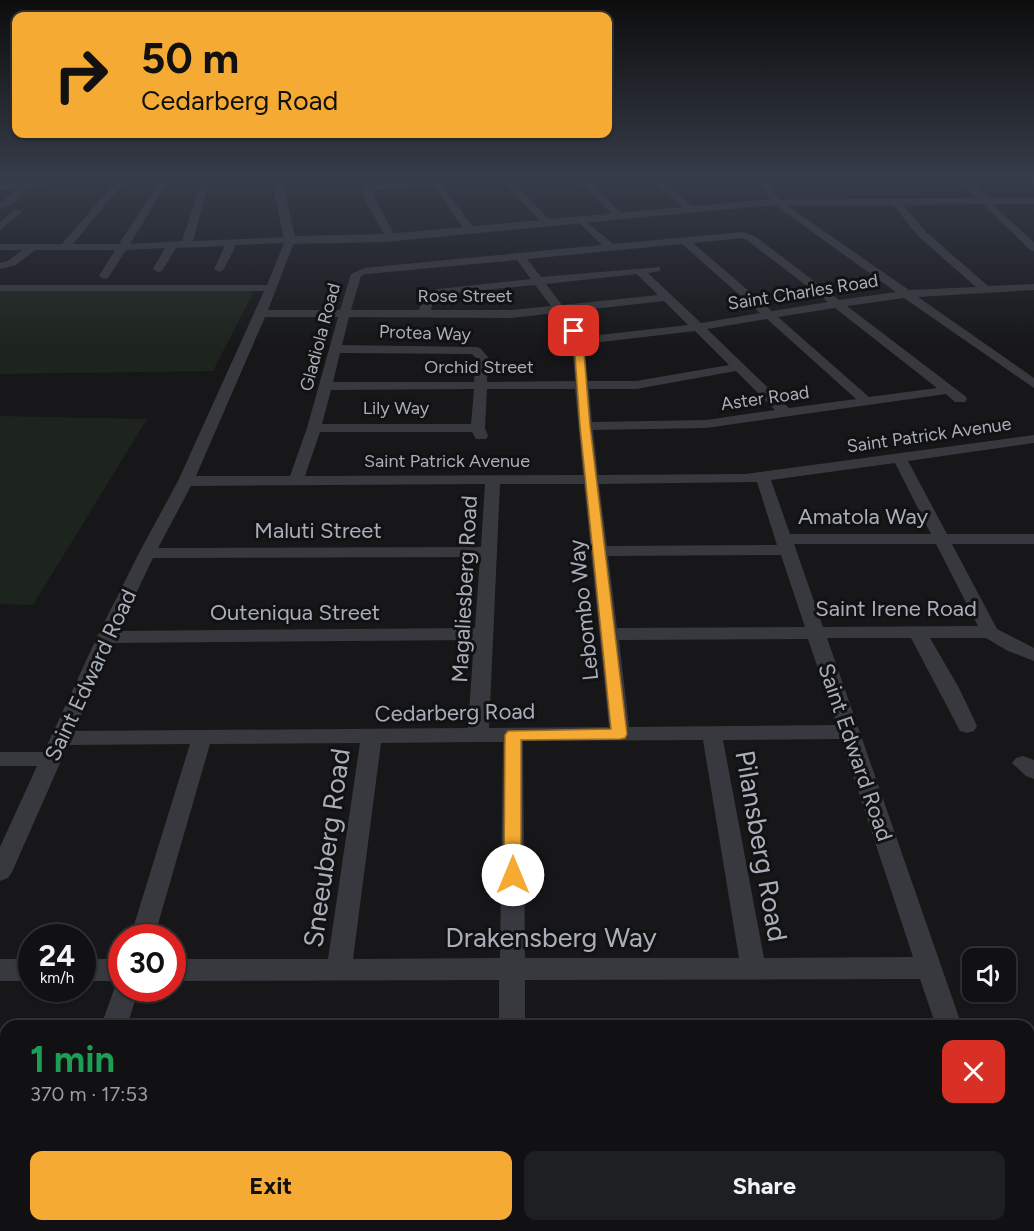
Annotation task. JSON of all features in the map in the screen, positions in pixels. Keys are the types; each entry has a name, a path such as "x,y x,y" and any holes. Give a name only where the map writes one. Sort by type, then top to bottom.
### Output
{"street":[{"path":"64,248 76,233"},
{"path":"104,276 131,233"},
{"path":"186,245 190,233"},
{"path":"186,481 261,313 290,240 289,233"},
{"path":"389,233 391,238"},
{"path":"0,247 172,246 391,238 442,233"},
{"path":"594,233 609,247"},
{"path":"821,233 1034,384"},
{"path":"922,233 985,289"},
{"path":"1019,233 1034,248"},
{"name":"Gladiola Road","path":"296,480 314,428 353,280 360,272 730,235 749,237 837,303"},
{"path":"684,240 867,402"},
{"path":"219,269 232,243"},
{"path":"158,269 172,246"},
{"path":"0,266 12,263 33,247"},
{"path":"520,256 559,309 578,341"},
{"path":"424,314 427,298 436,292 656,269"},
{"path":"640,270 786,413"},
{"name":"Saint Charles Road","path":"578,341 700,327 837,303 906,294 1034,287"},
{"path":"0,288 270,288"},
{"name":"Rose Street","path":"261,313 511,314 669,297"},
{"name":"Aster Road","path":"585,426 706,424 867,402 954,395 837,303"},
{"name":"Lebombo Way","path":"578,341 585,426 620,734"},
{"name":"Protea Way","path":"335,349 476,351 482,357 481,385"},
{"name":"Orchid Street","path":"325,386 646,384 739,367"},
{"name":"Lily Way","path":"314,428 480,432 481,385"},
{"name":"Saint Patrick Avenue","path":"186,481 591,481 763,478 1034,439"},
{"name":"Saint Irene Road","path":"608,634 990,632 900,459"},
{"name":"Saint Edward Road","path":"763,478 947,1020"},
{"name":"Saint Edward Road","path":"0,872 106,637 147,553 186,481"},
{"name":"Magaliesberg Road","path":"478,735 493,481"},
{"name":"Amatola Way","path":"599,551 942,539 1034,539"},
{"name":"Maluti Street","path":"147,553 489,552"},
{"path":"916,632 949,688 967,726"},
{"path":"990,632 1034,655"},
{"name":"Outeniqua Street","path":"106,637 484,634"},
{"name":"Cedarberg Road","path":"62,738 850,732"},
{"name":"Pilansberg Road","path":"712,734 753,968"},
{"path":"512,1020 513,735"},
{"path":"146,924 202,737"},
{"name":"Sneeuberg Road","path":"339,968 371,737"},
{"path":"0,759 51,759"},
{"name":"Drakensberg Way","path":"186,970 929,968"},
{"path":"0,970 18,970"},
{"path":"116,1020 122,1002"}],"shaded area":[{"path":"255,289 213,371 0,374 0,290"},
{"path":"0,416 147,419 33,605 0,604"}],"route":[{"path":"513,875 513,735 620,734 585,426 578,341 574,331"}]}
